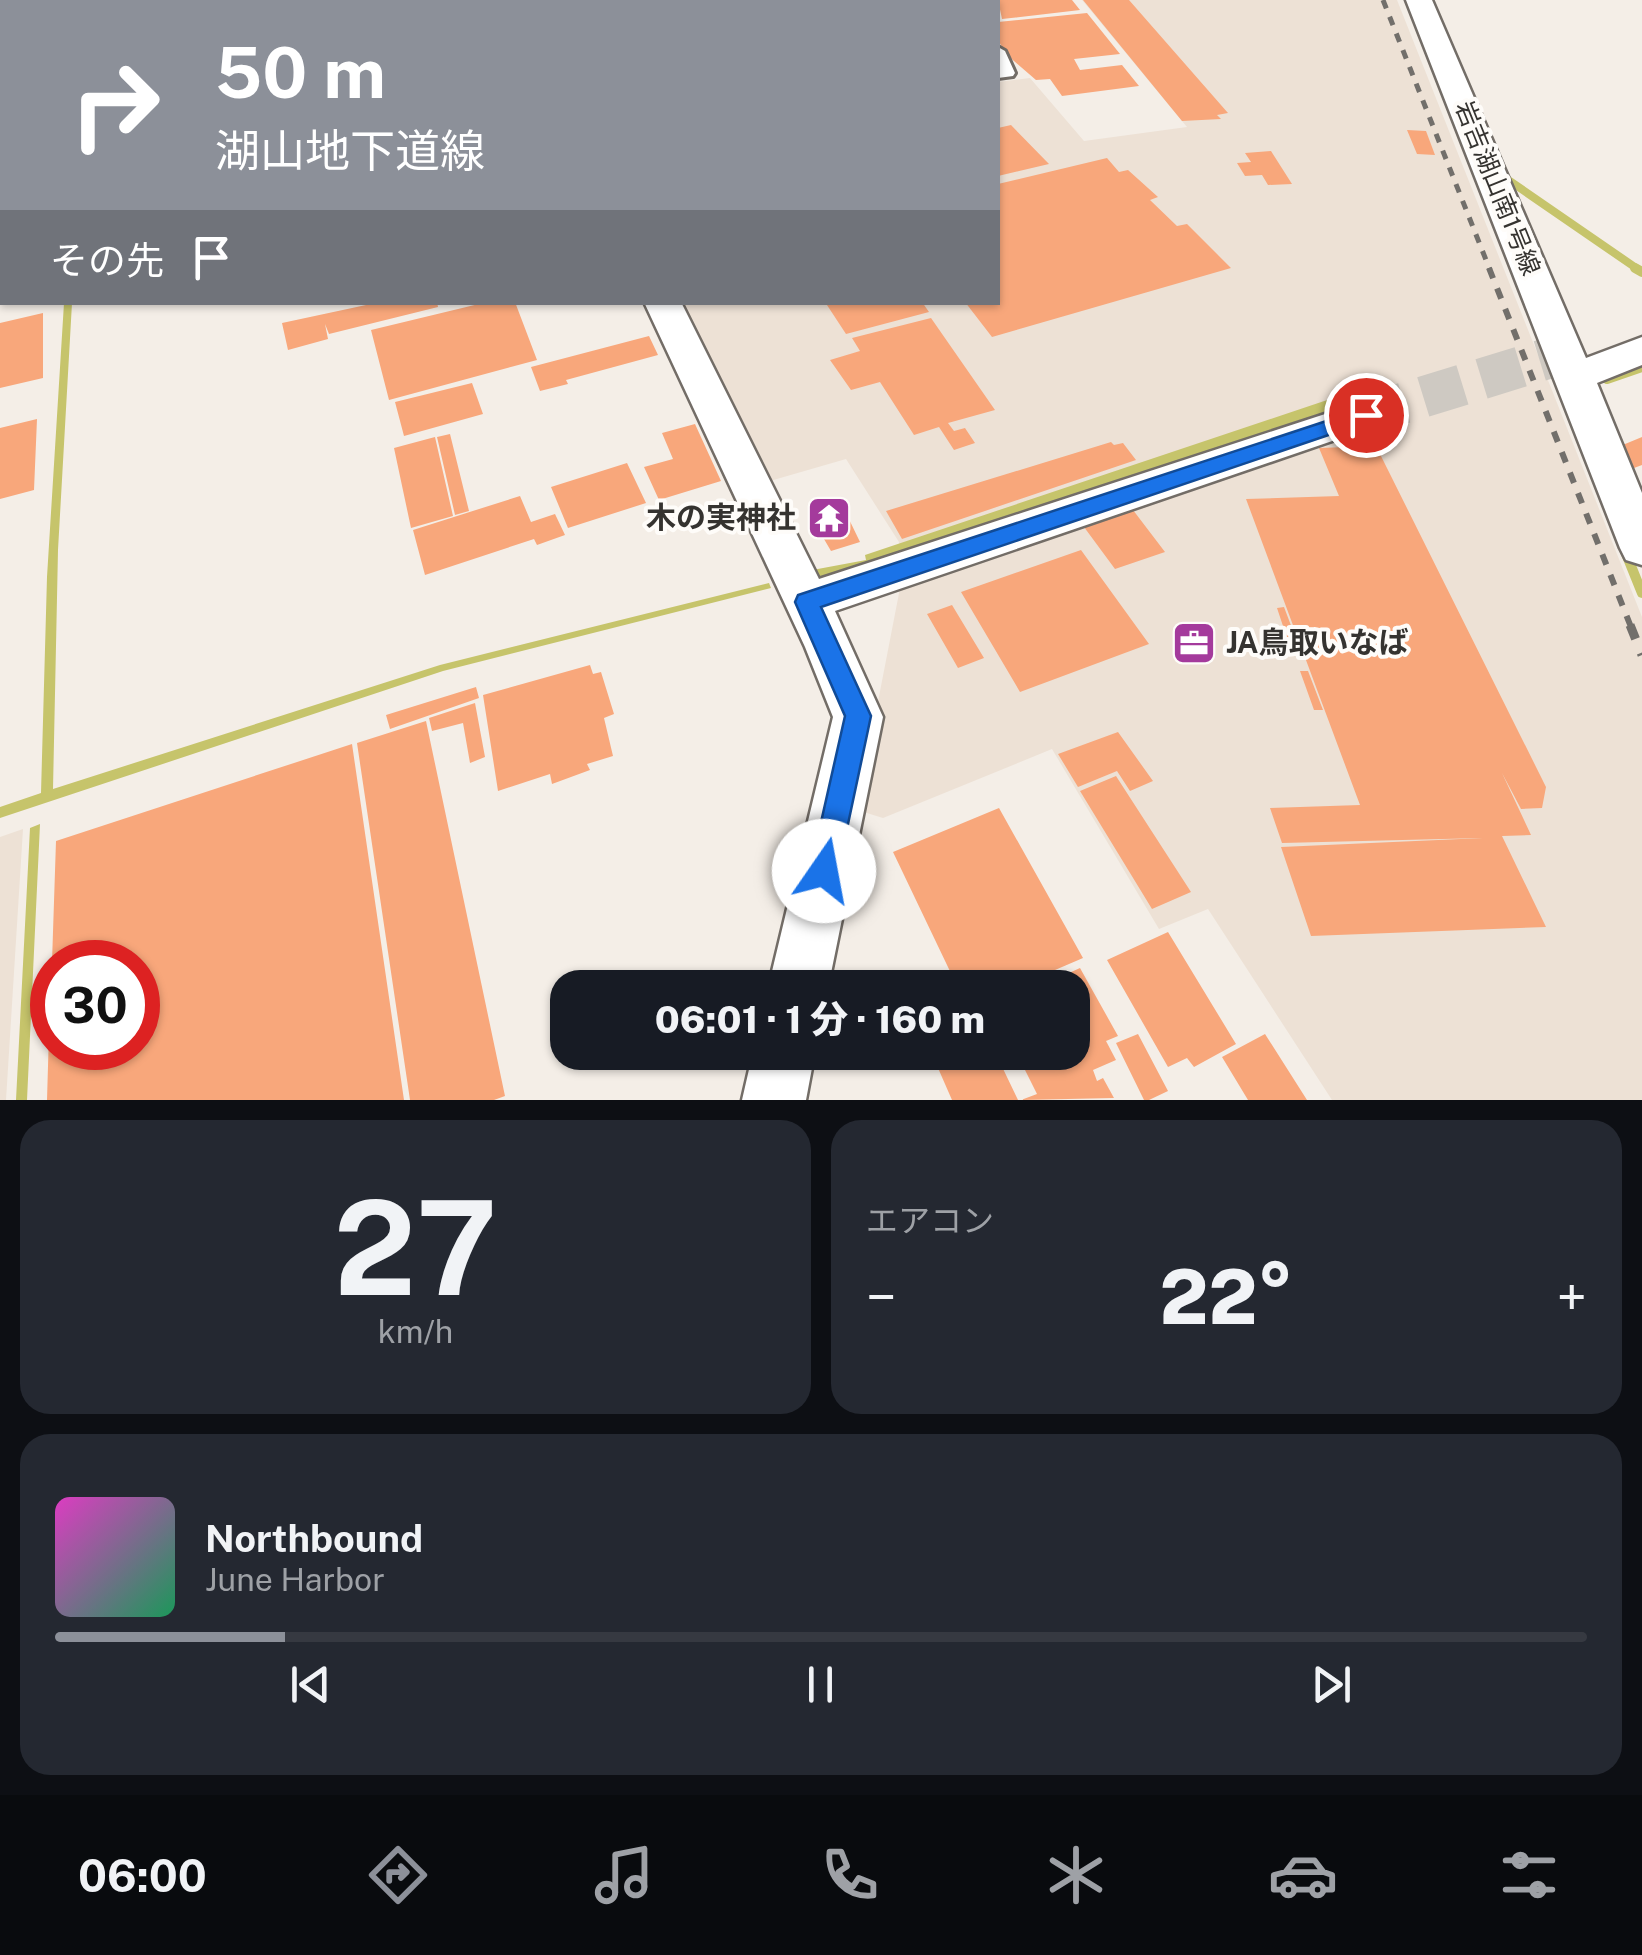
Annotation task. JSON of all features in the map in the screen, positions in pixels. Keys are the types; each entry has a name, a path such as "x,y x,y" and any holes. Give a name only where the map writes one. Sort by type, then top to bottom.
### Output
{"street":[{"name":"岩吉湖山南1号線","path":"1419,0 1576,363 1642,548"},
{"path":"663,305 858,716 802,970"},
{"path":"1576,363 1642,327"},
{"path":"1576,363 1642,350"},
{"path":"807,602 1366,415"},
{"path":"774,1100 780,1070"}],"lane":[{"path":"1000,55 1008,73 1000,74"}],"shaded area":[{"name":"JA鳥取いなば","path":"1082,0 1397,0 1642,617 1642,1100 1332,1100 1208,909 1159,929 1052,749 883,818 857,810 901,583 899,542 846,459 763,483 670,305 1000,305 1000,82 1030,78 1084,141 1187,127"},
{"path":"64,305 72,305 58,550 53,789 440,665 769,583 771,588 443,671 0,818 0,807 41,793 47,577"},
{"path":"1348,393 1358,404 871,568 811,580 807,571 866,560 865,555"},
{"path":"40,824 35,940 30,940 27,1100 16,1100 30,828"},
{"path":"23,829 6,1100 0,1100 0,837"}],"building":[{"path":"1000,0 1072,0 1080,10 1002,19"},
{"path":"1083,0 1129,0 1228,113 1217,115 1221,119 1182,121"},
{"path":"1087,13 1120,54 1074,59 1080,70 1122,65 1139,86 1062,96 1050,79 1036,80 1006,54 1000,44 1000,22"},
{"path":"1011,125 1049,164 1000,176 1000,128"},
{"path":"1407,130 1426,131 1435,155 1417,154"},
{"path":"1271,151 1292,184 1268,185 1262,175 1245,176 1237,163 1251,162 1245,153"},
{"path":"1107,158 1119,172 1128,170 1158,197 1150,200 1177,226 1187,224 1231,268 992,337 967,305 1000,305 1000,184"},
{"path":"366,305 438,307 329,334 325,324 328,339 288,350 282,323"},
{"path":"475,305 516,305 537,360 389,400 371,330"},
{"path":"827,305 924,305 929,312 846,334"},
{"path":"43,313 43,378 0,388 0,323"},
{"path":"931,318 995,410 948,423 954,431 965,428 975,443 954,450 939,427 914,435 880,382 851,390 830,360 860,351 852,338"},
{"path":"649,336 658,355 540,391 531,367"},
{"path":"472,383 483,414 404,436 395,402"},
{"path":"37,419 34,490 0,499 0,428"},
{"path":"695,424 721,481 659,500 644,467 673,459 662,433"},
{"path":"450,434 469,511 455,515 437,437"},
{"path":"435,437 453,516 411,528 394,448"},
{"path":"1642,437 1642,465 1634,468 1613,449"},
{"path":"1111,442 1123,443 1136,460 902,539 886,511"},
{"path":"1376,446 1546,787 1542,808 1521,809 1502,773 1531,835 1502,836 1546,927 1311,936 1281,847 1483,838 1282,843 1270,808 1360,805 1246,499 1339,496 1319,448"},
{"path":"627,463 646,503 568,528 551,487"},
{"path":"520,496 531,522 555,514 565,535 537,545 534,539 425,575 413,530"},
{"path":"1133,510 1165,552 1115,569 1084,527"},
{"path":"846,513 860,542 831,551 814,522"},
{"path":"1081,550 1149,644 1020,692 961,592"},
{"path":"952,605 984,658 958,668 927,614"},
{"path":"1284,607 1298,644 1289,644 1277,608"},
{"path":"590,665 593,674 601,672 614,714 604,718 613,756 587,764 590,770 552,784 550,774 498,791 483,695"},
{"path":"1300,671 1308,671 1323,710 1314,710"},
{"path":"476,687 479,698 390,729 386,715"},
{"path":"475,703 485,757 470,763 463,723 432,731 429,718"},
{"path":"426,721 505,1096 494,1100 410,1100 357,743"},
{"path":"1118,732 1153,781 1130,791 1117,771 1078,787 1058,754"},
{"path":"352,744 404,1100 47,1100 48,1070 160,1070 160,940 53,940 56,841"},
{"path":"1116,776 1191,892 1152,909 1080,791"},
{"path":"999,808 1083,958 1055,970 949,970 893,852"},
{"path":"1168,932 1236,1044 1194,1067 1187,1058 1168,1067 1107,960"},
{"path":"1090,986 1118,1036 1106,1041 1116,1060 1093,1070 1097,1081 1103,1078 1114,1098 1021,1100 1037,1094 1025,1070 1090,1070"},
{"path":"1138,1034 1168,1091 1149,1100 1144,1100 1116,1043"},
{"path":"1265,1034 1307,1100 1248,1100 1222,1057"},
{"path":"939,1070 1004,1070 1018,1100 952,1100"}],"waterway":[{"path":"1501,175 1639,270"},
{"path":"1635,268 1642,272"},
{"path":"1607,379 1642,367"},
{"path":"1625,551 1642,593"}],"tunnel":[{"path":"1365,415 1578,349"}],"railway":[{"path":"1383,0 1490,270"},
{"path":"1489,268 1631,627"},
{"path":"1630,625 1642,655"}],"place":[{"name":"木の実神社","path":"829,518"},
{"name":"JA鳥取いなば","path":"1194,643"}],"route":[{"path":"824,871 858,716 807,602 1366,415"}]}
